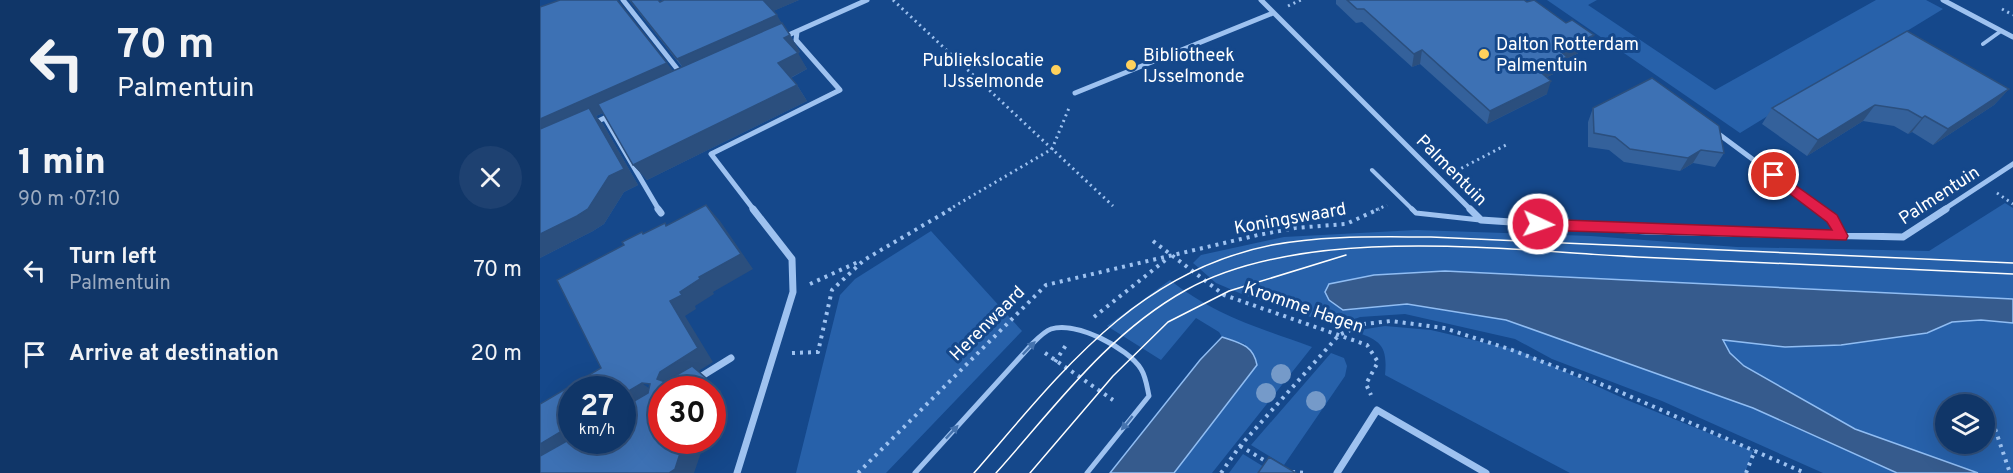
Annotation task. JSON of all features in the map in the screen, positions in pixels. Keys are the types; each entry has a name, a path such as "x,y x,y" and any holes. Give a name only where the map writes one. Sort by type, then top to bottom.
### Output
{"street":[{"path":"623,0 687,81"},
{"path":"779,39 867,0"},
{"name":"Palmentuin","path":"1261,0 1441,178 1480,220 1646,231 1903,237 2013,164"},
{"path":"1943,0 2013,37"},
{"path":"1075,93 1273,13"},
{"path":"737,473 793,292 792,259 711,154 840,90 796,40 797,32"},
{"path":"583,128 615,113"},
{"path":"605,118 661,213"},
{"path":"1707,126 1832,218 1841,236"},
{"path":"702,376 731,358"},
{"path":"1337,473 1377,410 1486,473"}],"lane":[{"path":"1983,44 2001,31"},
{"path":"1372,170 1416,213 1480,220"},
{"path":"915,473 1033,344 1052,329 1076,329 1098,336 1130,358 1141,369 1149,396 1087,473"}],"path":[{"path":"893,0 1113,206"},
{"path":"793,292 864,260 1052,149 1075,93"},
{"path":"1441,178 1506,145"},
{"name":"Koningswaard","path":"1171,256 1295,228 1346,224 1400,199"},
{"path":"1055,362 1076,329 1171,256 1153,241"},
{"name":"Kromme Hagen","path":"1171,256 1224,295 1367,345 1378,362 1366,384 1377,410"},
{"name":"Herenwaard","path":"858,473 1046,285 1171,256"},
{"path":"772,355 818,352 832,290 864,260"},
{"path":"1221,473 1240,446 1340,335 1353,326 1381,321 1410,322 1456,332 1517,352 1629,394 1805,473"},
{"path":"1033,344 1055,362 1113,400"},
{"path":"1995,430 2008,470"},
{"path":"1240,446 1274,466"},
{"path":"1746,473 1755,450"},
{"path":"1283,471 1306,473"}],"shaded area":[{"path":"1547,0 1597,0 1588,5 1715,90 1876,0 1926,0 1943,9 1740,133"},
{"path":"2005,203 2013,208 2013,299 1445,271 1374,275 1330,284 1343,310 1407,304 1506,320 1753,408 1897,473 1823,473 1662,401 1552,359 1515,339 1405,314 1360,317 1338,326 1244,295 1216,283 1193,263 1201,255 1284,237 1416,230 1591,236 1737,247 1929,251"},
{"path":"931,231 1022,331 886,473 796,473 840,295 855,279"},
{"path":"1445,271 2013,299 2013,323 1981,320 1952,322 1927,333 1841,345 1785,347 1723,340 1730,353 1744,366 1855,429 1978,473 1897,473 1753,408 1506,320 1407,304 1343,310 1329,300 1325,292 1329,284 1374,275"},
{"path":"1170,280 1220,312 1312,347 1212,473 1174,473 1210,426 1245,344 1222,337 1219,332 1196,318 1161,360 1107,326"},
{"path":"1981,320 2013,323 2013,473 1978,473 1855,429 1744,366 1730,353 1723,340 1749,342 1927,333 1952,322"},
{"path":"1385,326 1431,330 1520,351 1627,400 1753,451 1745,473 1570,473 1385,375 1385,357 1380,345 1370,337 1353,331"},
{"path":"1222,337 1240,343 1249,349 1257,365 1174,473 1110,473 1200,360"},
{"path":"1331,353 1344,358 1347,366 1345,376 1284,465 1251,445"},
{"path":"1243,454 1269,470 1267,473 1229,473"}],"building":[{"path":"560,0 617,0 667,63 540,119 540,7"},
{"path":"630,0 658,0 660,2 664,0 763,0 777,15 677,59"},
{"path":"1347,0 1524,0 1527,2 1534,0 1566,23 1572,20 1594,35 1560,51 1567,57 1538,70 1551,81 1490,111 1422,50 1414,54 1364,9 1357,9"},
{"path":"782,23 790,35 784,38 798,53 778,63 797,85 633,165 598,104"},
{"path":"1907,31 2009,89 1948,129 1925,116 1922,118 1908,110 1875,105 1818,140 1772,108"},
{"path":"1652,78 1719,126 1724,153 1701,150 1688,158 1630,149 1615,137 1594,133 1593,108"},
{"path":"589,108 624,169 609,176 588,209 540,234 540,129"},
{"path":"706,205 741,254 699,277 700,279 680,292 682,295 670,301 698,348 660,372 658,376 648,376 648,384 642,383 636,387 636,376 587,376 601,368 557,280 624,245 622,242 642,232 643,234 665,223 666,226"},
{"path":"692,366 704,376 675,376"},
{"path":"558,393 558,433 540,444 540,404"},
{"path":"648,393 648,454 680,454 675,469 669,473 540,473 540,456 558,446 558,454 636,454 636,400"},
{"path":"1269,457 1296,473 1258,473"}],"tram line":[{"path":"974,473 1070,364 1140,303 1180,278 1223,258 1272,245 1331,238 1431,237 2013,263"},
{"path":"996,473 1084,373 1131,328 1186,290 1234,269 1288,256 1346,249 1407,246 1468,247 2013,274"},
{"path":"1030,473 1113,376 1168,322 1229,291 1346,255"}],"place":[{"name":"Dalton Rotterdam Palmentuin","path":"1484,54"},
{"name":"Bibliotheek IJsselmonde","path":"1131,65"},
{"name":"Publiekslocatie IJsselmonde","path":"1056,70"}],"route":[{"path":"1538,224 1646,231 1841,236 1832,218 1774,175"}]}
